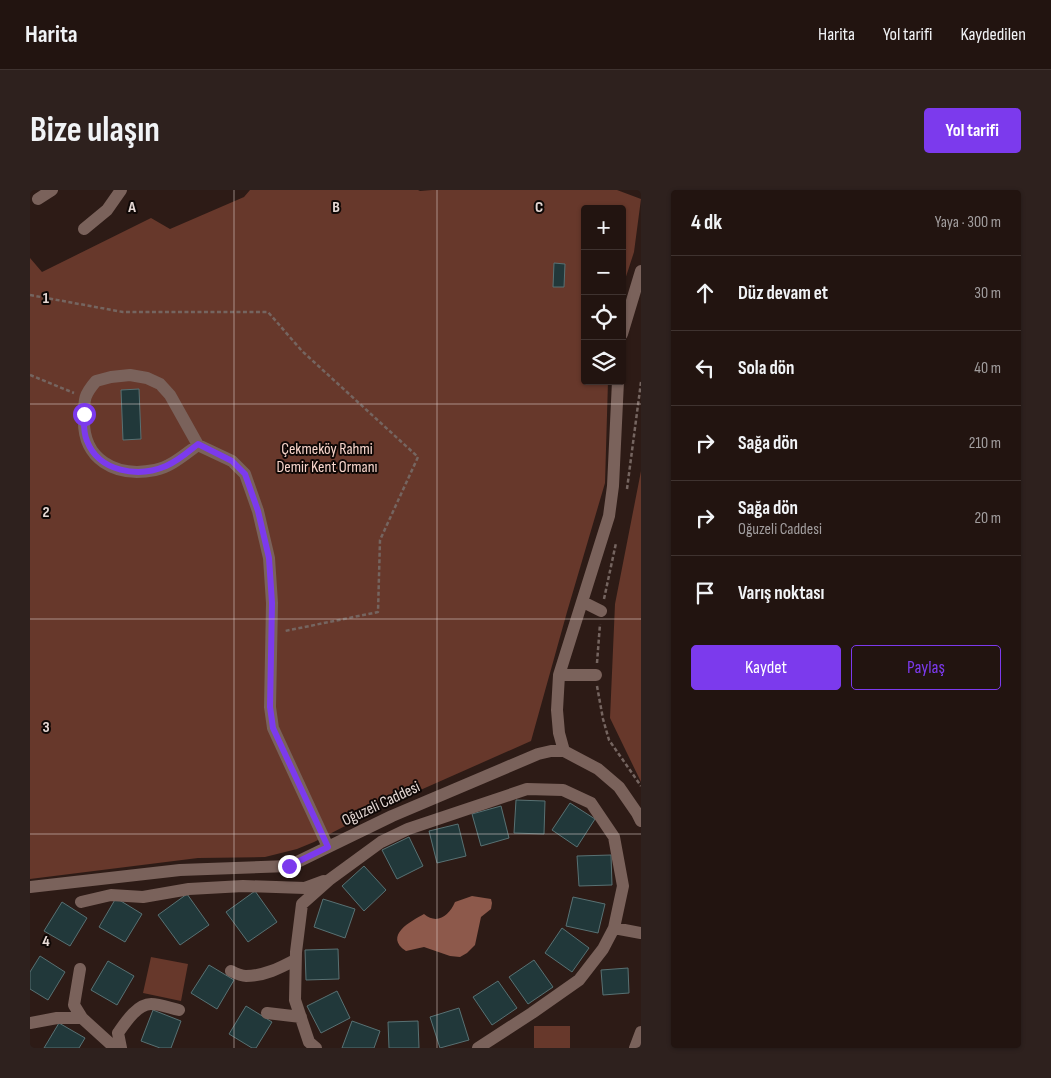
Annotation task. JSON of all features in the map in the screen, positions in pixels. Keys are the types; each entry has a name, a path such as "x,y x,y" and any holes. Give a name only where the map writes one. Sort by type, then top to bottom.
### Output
{"street":[{"path":"38,199 52,190"},
{"path":"84,228 107,210 121,190"},
{"path":"626,321 641,273"},
{"path":"198,444 168,466 156,470 139,472 112,467 101,460 87,442 84,429 85,397 96,381 112,377 130,375 146,378 160,384 170,395 198,444 232,461 245,474 258,511 269,558 272,603 270,707 273,728 328,847"},
{"path":"618,385 613,486 609,516 559,675 557,710 559,733 564,751 598,769 619,787 641,821"},
{"path":"609,516 622,514"},
{"path":"583,602 601,611"},
{"path":"559,675 596,675"},
{"name":"Oğuzeli Caddesi","path":"30,887 180,870 289,866 392,816 538,754 564,751"},
{"path":"316,1048 309,1042 295,1000 296,960 302,904 329,880 381,842 408,829 527,789 563,790 591,803 614,837 623,886 614,928 603,948 579,980 478,1048"},
{"path":"80,902 111,895 143,897 189,889 243,886 304,888 329,880"},
{"path":"614,928 640,933"},
{"path":"231,971 244,976 264,974 296,960"},
{"path":"80,969 74,1005 82,1018 115,1048"},
{"path":"121,1048 118,1033 130,1017 142,1006 150,1004 179,1010"},
{"path":"268,1013 301,1018"},
{"path":"30,1024 57,1018 82,1018"},
{"path":"634,1048 641,1032"}],"path":[{"path":"30,295 123,312 268,312 302,351 418,458 380,540 378,612 272,633"},
{"path":"30,375 85,397"},
{"path":"627,489 641,382"},
{"path":"616,543 601,611 596,675 603,719 609,740 641,786"}],"green space":[{"name":"Çekmeköy Rahmi Demir Kent Ormanı","path":"250,190 617,190 641,199 634,252 626,277 626,205 581,205 581,385 608,385 605,483 531,741 382,807 297,849 265,857 198,858 30,879 30,258 42,272 151,218 170,229 244,197"},
{"path":"641,471 641,782 610,718 615,604"},
{"path":"151,957 188,964 181,1001 143,993"},
{"path":"534,1026 570,1026 570,1048 534,1048"}],"shaded area":[{"path":"472,896 491,899 492,903 491,909 481,917 475,945 467,953 460,957 450,956 424,947 406,951 400,945 397,940 398,935 412,921 424,914 433,919 438,919 446,915 455,902"}],"building":[{"path":"554,263 565,264 564,287 553,287"},
{"path":"139,389 141,439 123,440 121,390"},
{"path":"516,800 545,801 544,834 514,833"},
{"path":"570,803 595,819 577,847 552,830"},
{"path":"501,806 509,838 481,846 472,814"},
{"path":"458,824 466,856 437,863 429,831"},
{"path":"409,837 423,866 397,879 382,850"},
{"path":"611,855 612,885 579,886 577,856"},
{"path":"364,866 386,890 364,911 342,886"},
{"path":"255,891 277,922 248,942 226,912"},
{"path":"187,894 209,925 180,945 158,915"},
{"path":"573,897 605,904 598,933 566,926"},
{"path":"116,898 142,914 125,942 99,927"},
{"path":"323,899 355,909 345,938 314,927"},
{"path":"62,902 87,918 70,946 44,931"},
{"path":"562,928 589,948 572,972 545,953"},
{"path":"338,949 339,979 306,980 305,950"},
{"path":"40,956 65,972 48,1000 30,989 30,972"},
{"path":"534,960 553,987 528,1004 509,977"},
{"path":"108,961 134,976 117,1005 91,990"},
{"path":"209,965 234,980 217,1009 191,993"},
{"path":"628,968 629,993 603,995 601,970"},
{"path":"498,981 517,1008 492,1025 473,997"},
{"path":"337,991 350,1018 321,1033 307,1006"},
{"path":"246,1006 272,1022 256,1048 252,1048 229,1034"},
{"path":"459,1008 469,1040 440,1048 430,1017"},
{"path":"153,1010 181,1021 171,1048 160,1048 141,1041"},
{"path":"352,1021 380,1031 374,1048 342,1048"},
{"path":"418,1021 419,1048 389,1048 388,1022"},
{"path":"59,1023 85,1038 79,1048 44,1048"}],"route":[{"path":"84,414 84,429 87,442 93,452 112,467 139,472 156,470 168,466 181,458 198,444 232,461 245,474 258,511 269,558 272,603 270,707 273,728 328,847 289,866"}]}
